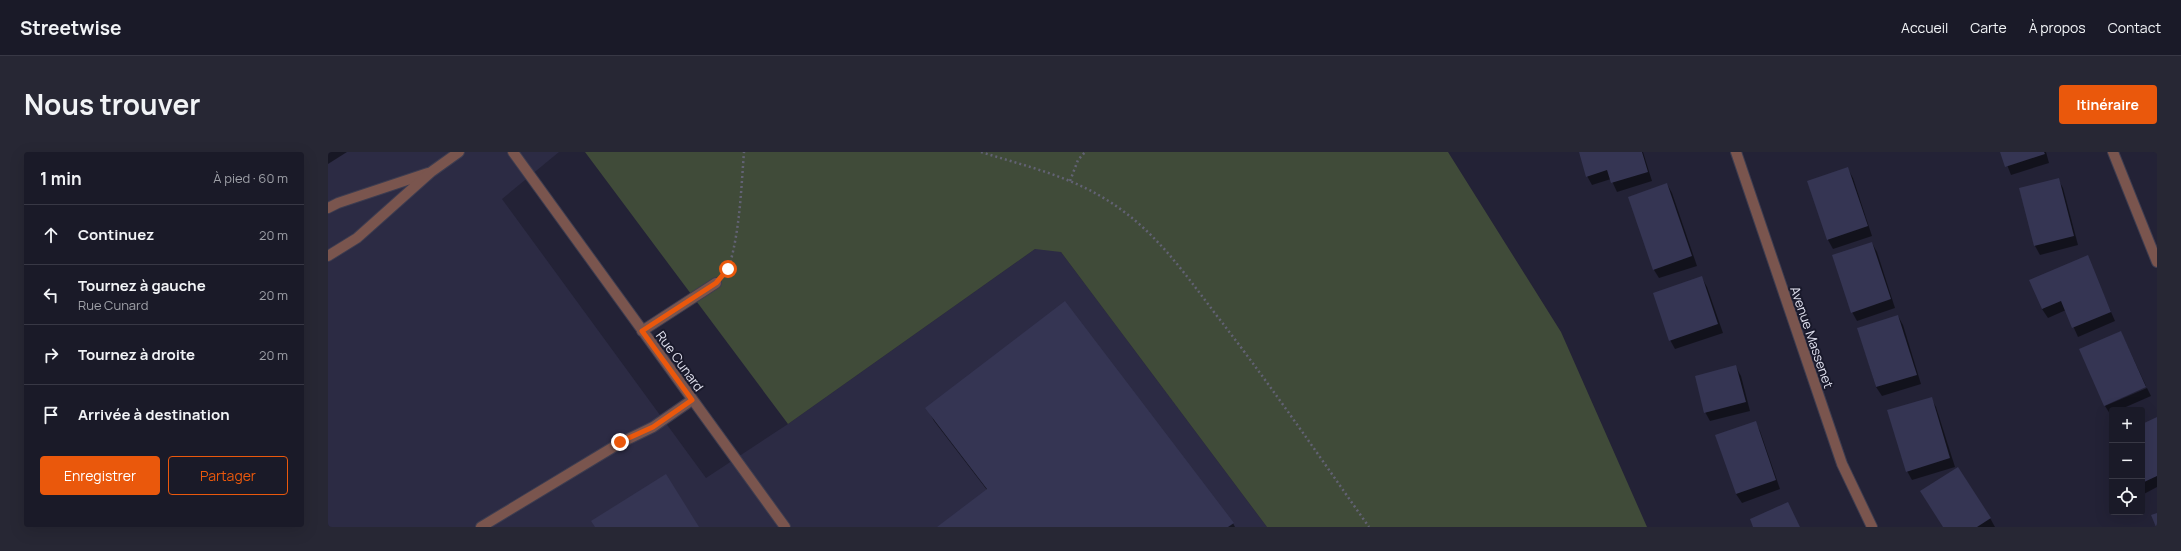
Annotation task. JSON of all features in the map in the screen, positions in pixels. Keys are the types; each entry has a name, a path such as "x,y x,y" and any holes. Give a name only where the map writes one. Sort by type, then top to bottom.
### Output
{"street":[{"path":"328,256 357,238 432,172 459,152"},
{"name":"Rue Cunard","path":"513,152 785,527"},
{"name":"Avenue Massenet","path":"1736,152 1842,464 1872,527"},
{"path":"2113,152 2157,262"},
{"path":"328,208 338,202 432,172"},
{"path":"642,331 716,283"},
{"path":"481,527 620,442 653,427 692,400"}],"path":[{"path":"716,283 728,269 733,251 744,152"},
{"path":"981,152 1070,181 1103,198 1126,213 1147,230 1167,251 1260,371 1369,527"},
{"path":"1070,181 1078,160 1085,152"}],"shaded area":[{"path":"328,152 559,152 502,199 706,478 788,424 1035,249 1055,244 1267,527 328,527"}],"green space":[{"path":"585,152 1448,152 1561,332 1647,527 1267,527 1061,252 1035,249 788,424"}],"building":[{"path":"1579,152 1642,152 1648,172 1611,183 1607,170 1586,177"},
{"path":"2000,152 2044,152 2045,154 2005,167"},
{"path":"1848,167 1868,226 1827,240 1807,181"},
{"path":"2059,178 2074,236 2034,246 2019,188"},
{"path":"1667,183 1692,256 1653,270 1628,197"},
{"path":"1872,242 1891,299 1851,313 1832,255"},
{"path":"2088,255 2111,312 2072,328 2061,301 2042,309 2029,280"},
{"path":"1702,276 1718,324 1669,341 1653,293"},
{"path":"1065,301 1234,523 1228,527 937,527 987,489 925,408"},
{"path":"1898,315 1917,375 1876,387 1857,328"},
{"path":"2121,331 2146,387 2104,406 2079,349"},
{"path":"1736,365 1746,402 1704,413 1695,376"},
{"path":"1932,397 1950,458 1906,472 1887,410"},
{"path":"2157,417 2157,476 2145,482 2145,443 2145,423"},
{"path":"1756,421 1776,480 1736,494 1715,435"},
{"path":"1958,467 1991,518 1977,527 1943,527 1920,491"},
{"path":"666,474 699,527 595,527 591,521"},
{"path":"1788,502 1800,527 1753,527 1750,519"},
{"path":"2157,513 2157,527 2156,527 2151,515"}],"route":[{"path":"620,442 653,427 692,400 642,331 716,283 728,269"}]}
